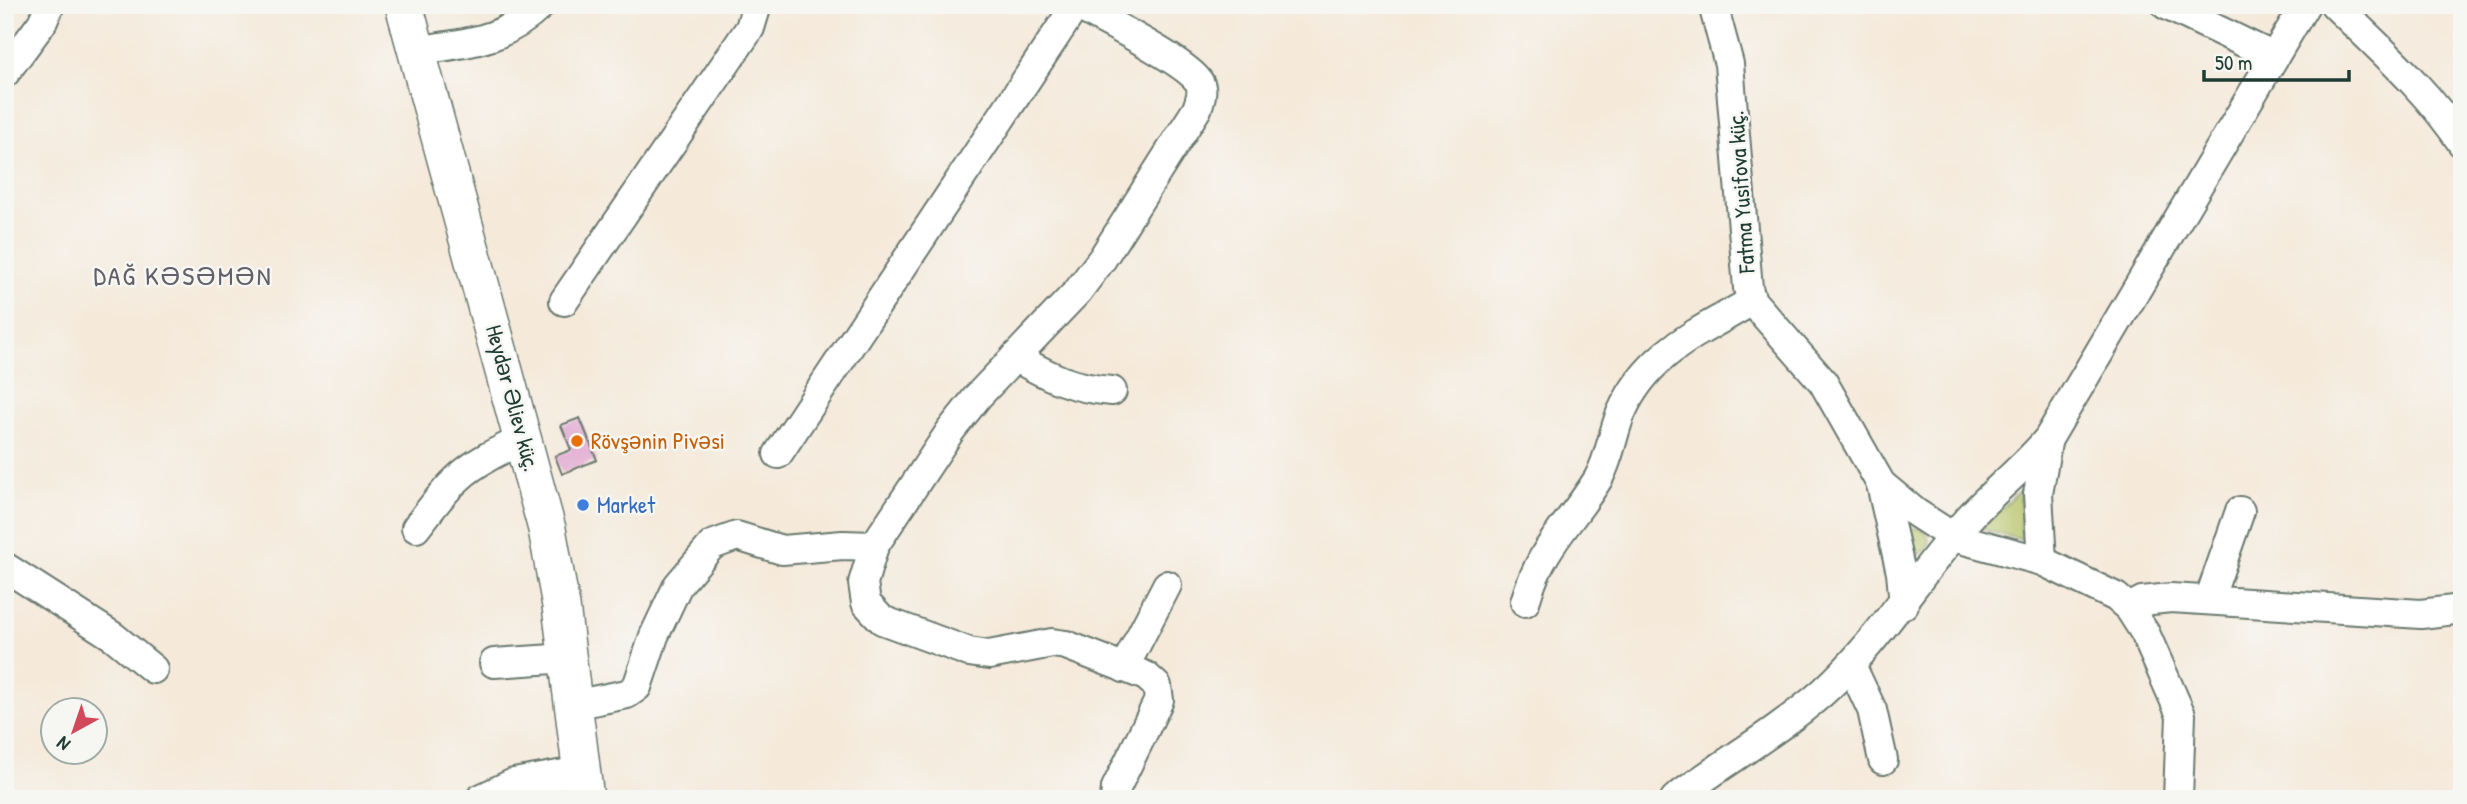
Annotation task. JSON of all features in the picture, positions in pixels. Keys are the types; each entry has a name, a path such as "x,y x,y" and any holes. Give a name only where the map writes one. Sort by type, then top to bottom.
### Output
{"main road":[{"name":"Heydər Əliev küç.","path":"404,5 524,439 557,576 583,785"}],"street":[{"path":"5,73 41,23 50,5"},
{"path":"416,51 499,35 541,5"},
{"path":"564,301 750,28 757,5"},
{"path":"778,454 1077,5 1183,67 1199,83 1202,96 1197,109 1102,259 1078,291 951,430 874,546 863,583 866,603 882,620 969,652 989,655 1052,643 1066,645 1146,676 1157,687 1159,700 1116,788 1115,799"},
{"name":"Fatma Yusifova küç.","path":"1713,5 1729,64 1748,288 1752,301 1823,382 1881,484 1916,513 1953,537 2042,561 2116,597 2129,608 2145,633 2181,715 2178,799"},
{"path":"2166,5 2274,57"},
{"path":"1675,799 1792,716 1851,665 1904,604 1969,517 2024,467 2048,439 2305,5"},
{"path":"2334,5 2415,84 2440,111 2462,143"},
{"path":"1525,602 1544,553 1604,467 1621,415 1635,385 1655,361 1752,301"},
{"path":"1015,357 1056,380 1080,388 1112,391"},
{"path":"416,528 454,479 472,464 524,439"},
{"path":"2042,561 2038,494 2048,439"},
{"path":"1881,484 1901,573 1904,604"},
{"path":"2209,600 2240,511"},
{"path":"573,705 627,694 637,687 654,636 678,585 712,545 737,536 782,550 843,545 874,546"},
{"path":"5,567 114,637 153,670"},
{"path":"1124,668 1167,585"},
{"path":"2129,608 2142,601 2171,597 2421,614 2462,609"},
{"path":"494,663 568,658"},
{"path":"1851,665 1872,710 1884,760"},
{"path":"480,799 514,783 583,785"}],"green space":[{"path":"2020,491 2022,540 1980,529"},
{"path":"1916,528 1925,532 1929,541 1925,550 1916,554 1907,550 1903,541 1907,532"}],"building":[{"path":"580,418 597,460 562,474 555,456 571,450 561,425"}],"place":[{"name":"Rövşənin Pivəsi","path":"577,441"},
{"name":"Market","path":"583,505"}],"district":[{"name":"DAĞ KƏSƏMƏN","path":"183,276"}]}
